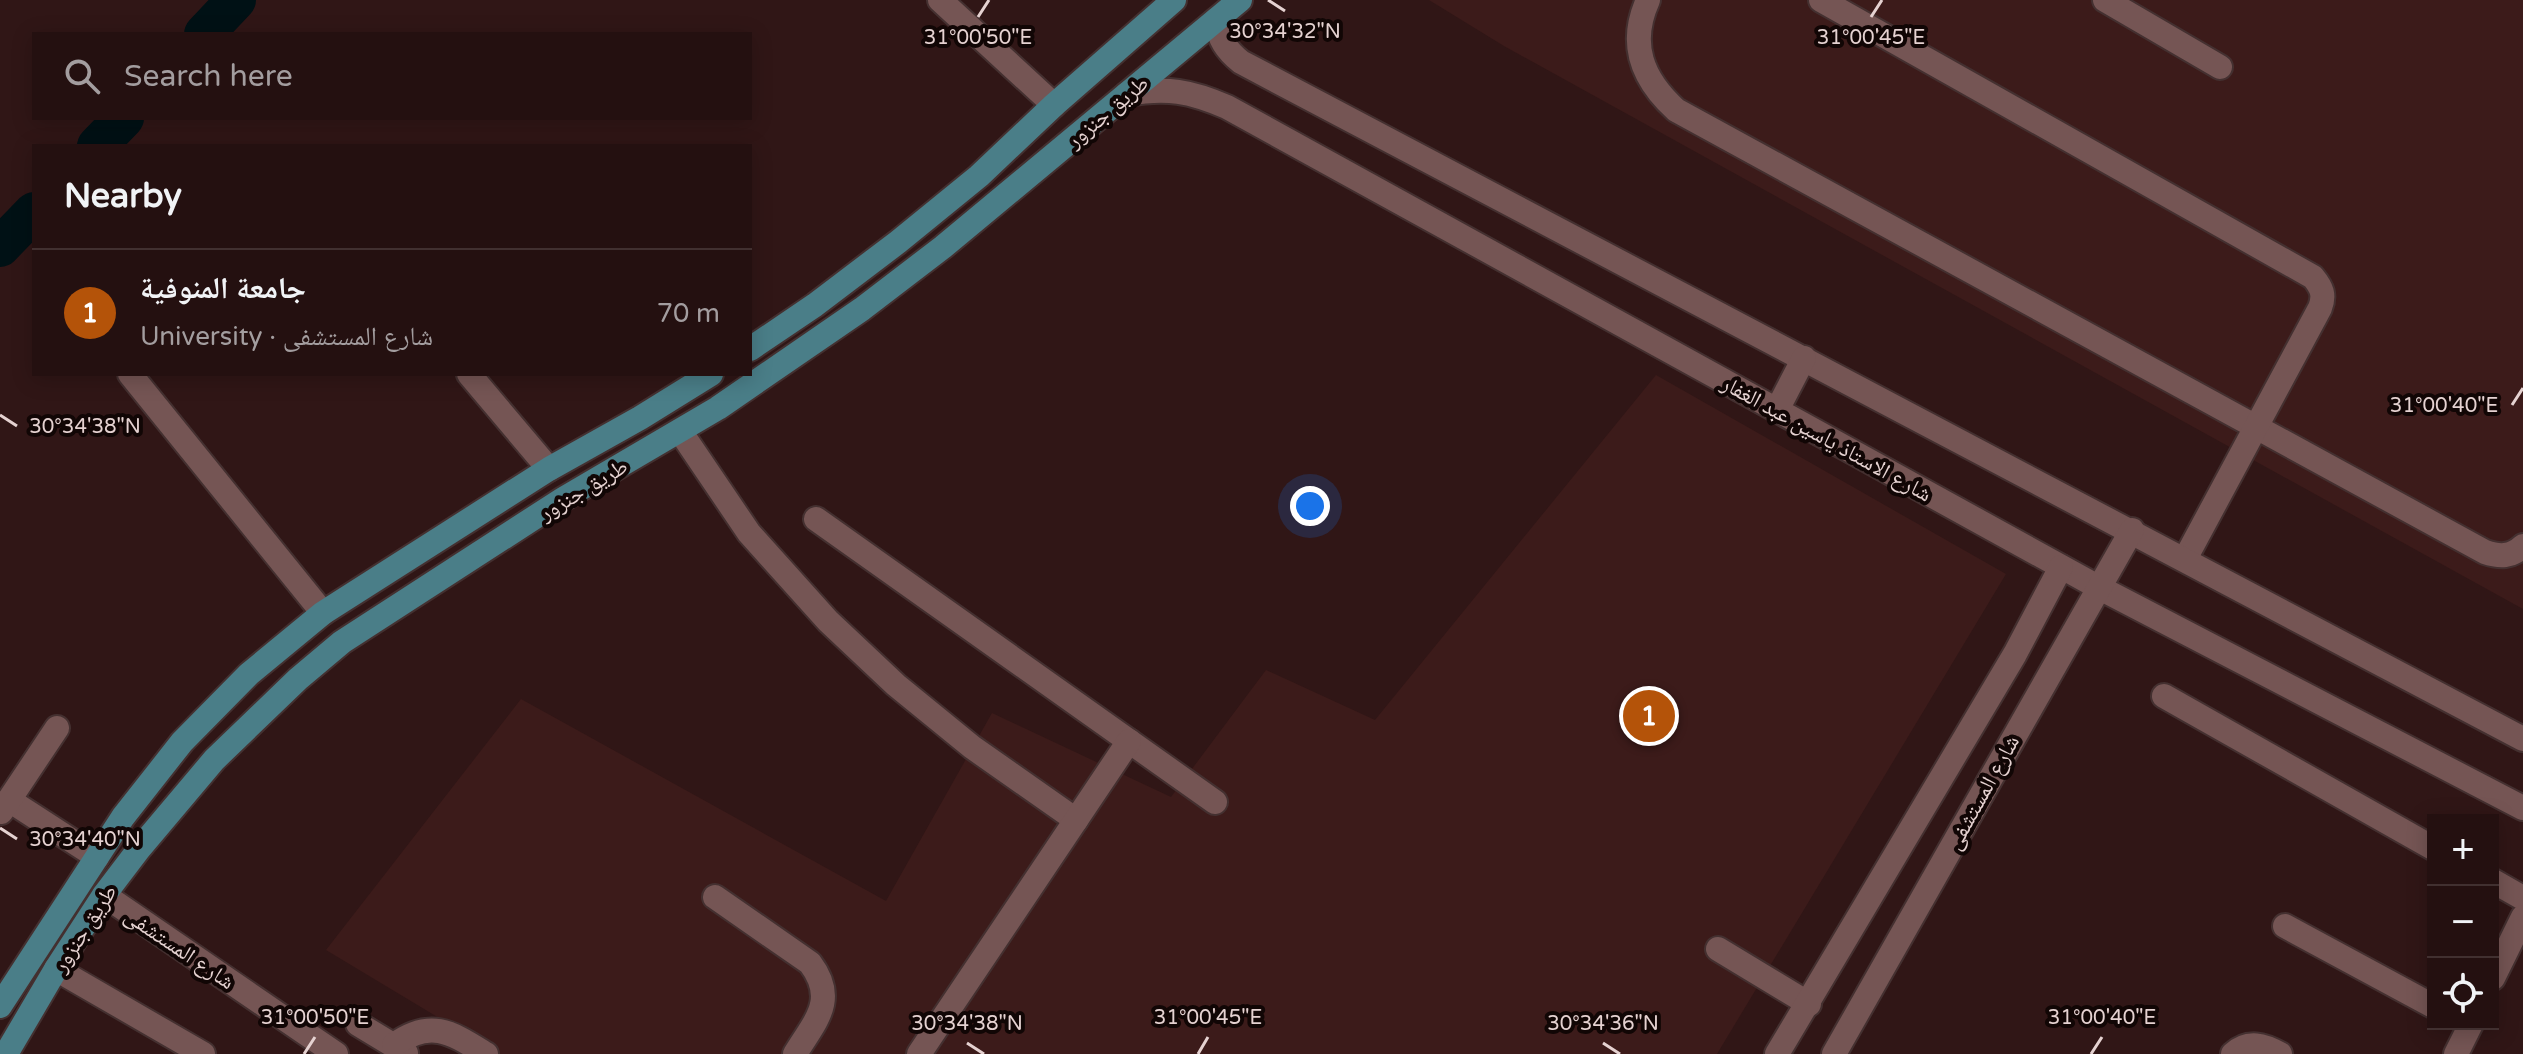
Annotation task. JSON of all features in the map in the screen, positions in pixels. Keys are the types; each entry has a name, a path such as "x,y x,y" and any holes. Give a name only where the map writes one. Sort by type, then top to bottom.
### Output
{"main road":[{"name":"طريق جنزور","path":"752,348 815,305 979,176 1054,105 1174,0"},
{"name":"طريق جنزور","path":"6,1054 104,895 175,803 214,760 298,679 342,642 563,499 680,431 862,309 943,247 1240,0"},
{"name":"طريق جنزور","path":"0,1006 123,817 182,742 249,674 323,613 549,469 708,376"}],"street":[{"path":"940,0 1054,105"},
{"path":"1648,0 1639,25 1639,49 1646,73 1658,94 1676,110 2485,552 2498,556 2512,554 2523,546"},
{"path":"1821,0 2313,277 2321,287 2324,298 2185,559"},
{"path":"2105,0 2220,67"},
{"path":"1216,20 1218,35 1225,47 1241,62 2523,739"},
{"name":"شارع الاستاذ ياسين عبد الغفار","path":"1127,94 1178,90 1203,96 1227,107 2061,567 2523,808"},
{"path":"1777,410 1804,358"},
{"path":"132,376 323,613"},
{"path":"471,376 549,469"},
{"path":"680,431 749,533 828,621 896,685 972,747 1076,820"},
{"path":"816,519 1215,802"},
{"name":"شارع المستشفى","path":"1834,1054 2132,530"},
{"path":"1777,1054 2015,654 2061,567"},
{"path":"2164,696 2427,845"},
{"path":"57,728 4,807 97,857"},
{"path":"919,1054 1129,741"},
{"path":"2499,884 2523,898"},
{"name":"شارع المستشفى","path":"104,895 336,1054"},
{"path":"715,897 810,963 820,976 824,992 823,1008 795,1054"},
{"path":"2499,966 2523,917"},
{"path":"2285,926 2427,1003"},
{"path":"1718,949 1809,1004"},
{"path":"56,969 203,1054"},
{"path":"358,1024 401,1050 407,1036 438,1030 454,1034 486,1054"},
{"path":"2456,1054 2467,1030"},
{"path":"2233,1054 2248,1045 2260,1045 2280,1054"}],"shaded area":[{"path":"1429,0 2523,0 2523,609 1504,46"},
{"path":"1656,375 2006,574 1717,1054 499,1054 326,950 521,699 886,901 992,713 1171,797 1266,670 1375,720"}],"waterway":[{"path":"206,32 236,0"},
{"path":"99,144 122,120"},
{"path":"0,247 32,214"}],"place":[{"name":"جامعة المنوفية","path":"1649,716"}]}
